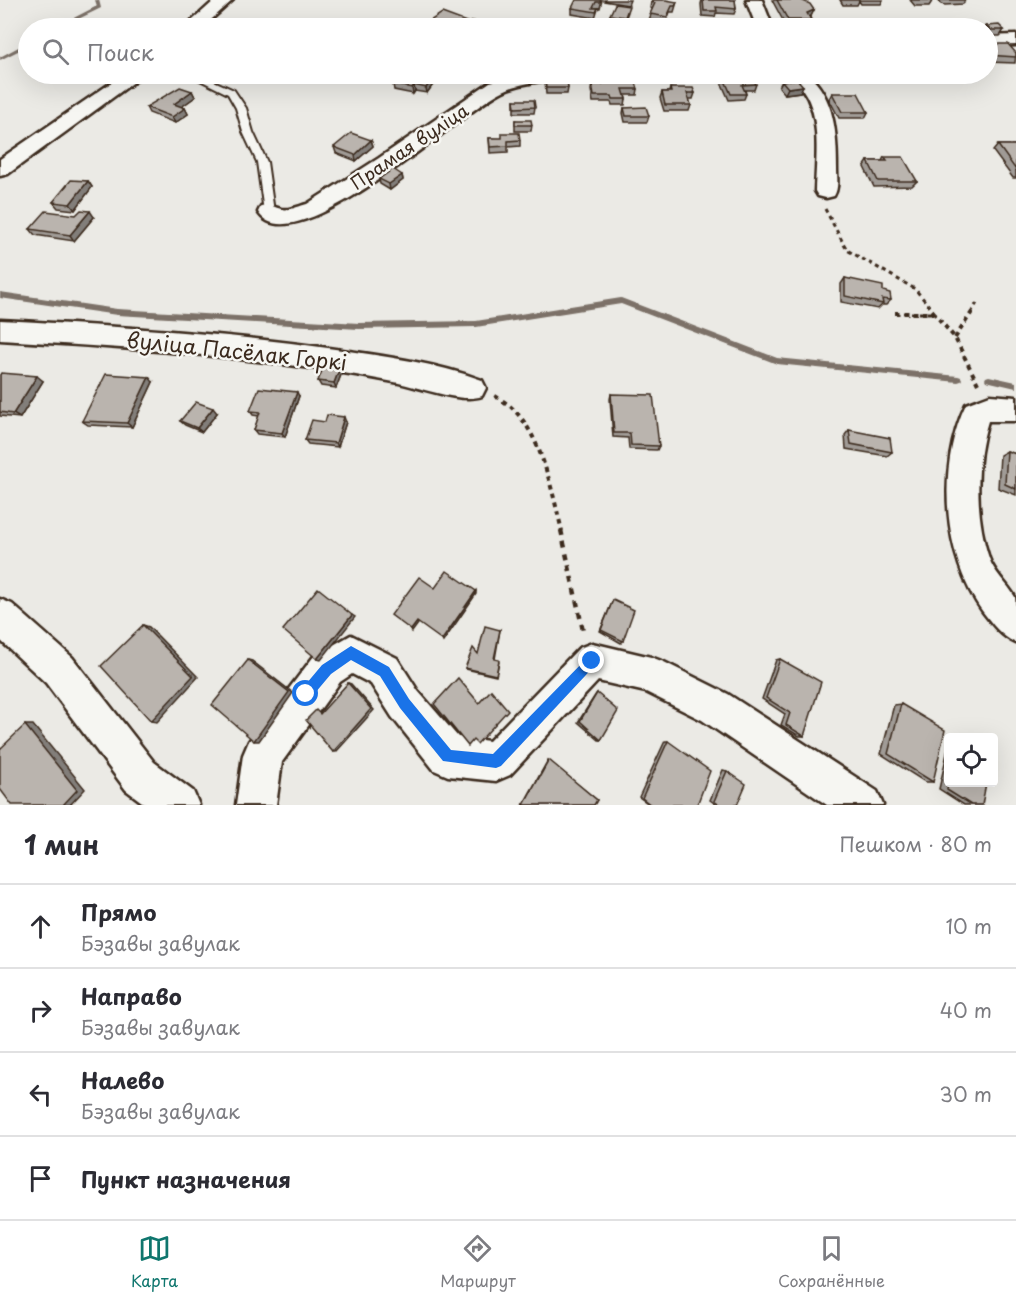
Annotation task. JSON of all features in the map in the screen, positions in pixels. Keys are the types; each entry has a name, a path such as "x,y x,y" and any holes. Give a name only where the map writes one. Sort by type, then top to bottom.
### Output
{"street":[{"path":"204,18 225,0"},
{"path":"754,0 761,18"},
{"path":"998,40 1016,40"},
{"path":"0,169 122,84"},
{"name":"Прамая вуліца","path":"269,212 278,217 296,216 315,209 387,163 497,86 506,84"},
{"path":"809,84 818,101 824,131 826,191"},
{"name":"вуліца Пасёлак Горкі","path":"0,330 158,339 275,352 387,368 472,388"},
{"path":"1002,408 982,408 976,413 966,449 965,496 969,540 977,571 1016,626"},
{"path":"0,615 59,670 140,776 179,805"},
{"path":"256,805 263,754 327,669 351,653 384,671 405,704 448,756 496,761 592,661 651,675 715,707 863,805"}],"lane":[{"path":"214,84 231,92 241,108 248,132 262,162 269,212"}],"path":[{"path":"826,191 823,206 847,250 915,289 955,338 1002,408"},
{"path":"955,338 977,303"},
{"path":"896,313 935,313"},
{"path":"472,388 505,400 530,429 546,465 579,617"}],"building":[{"path":"576,0 601,0 596,2 593,8 598,8 596,12 572,8"},
{"path":"652,0 677,2 675,6 672,6 667,17 650,14 655,3 651,2"},
{"path":"703,0 735,0 736,9 716,7 717,11 704,11"},
{"path":"777,0 801,0 810,4 814,10 807,13 810,18 787,18"},
{"path":"615,4 629,6 625,17 610,15"},
{"path":"442,13 456,18 434,18"},
{"path":"998,44 1008,44 1016,53 1016,57 998,56"},
{"path":"393,84 429,84 426,88 414,85 412,88"},
{"path":"546,84 568,84 568,88 546,88"},
{"path":"592,84 636,84 638,89 623,89 626,99 613,99 612,96 594,96"},
{"path":"727,84 756,84 742,85 746,94 731,94"},
{"path":"785,84 801,84 803,86 788,88"},
{"path":"180,87 192,91 174,104 185,108 172,117 146,107"},
{"path":"670,88 693,88 695,93 687,93 691,105 665,105 662,92 671,92"},
{"path":"832,93 858,93 868,112 842,112"},
{"path":"514,100 534,100 535,107 515,108"},
{"path":"646,107 649,116 626,116 624,108"},
{"path":"515,120 531,120 532,125 515,125"},
{"path":"351,133 371,140 355,155 334,147"},
{"path":"502,133 519,133 520,140 508,141 508,146 490,147 489,138 502,138"},
{"path":"998,145 1016,145 1016,170"},
{"path":"884,157 903,157 917,181 878,181 868,161 887,161"},
{"path":"393,169 402,175 389,184 379,179"},
{"path":"71,180 88,181 70,204 53,202"},
{"path":"81,210 90,211 70,235 30,229 46,211 76,215"},
{"path":"845,278 883,286 883,291 890,293 891,300 882,299 883,304 845,296"},
{"path":"326,360 342,362 334,383 318,381"},
{"path":"1,373 37,376 13,414 0,412"},
{"path":"106,374 149,377 127,423 82,421"},
{"path":"259,388 297,392 282,433 254,430 260,412 250,411"},
{"path":"611,394 653,395 659,446 631,445 630,433 614,433"},
{"path":"196,402 213,408 197,428 180,421"},
{"path":"327,415 344,417 336,443 305,440 312,420 325,422"},
{"path":"849,430 890,438 892,452 851,444"},
{"path":"1007,451 1016,454 1016,489 1005,484"},
{"path":"447,571 476,591 442,640 417,622 411,630 391,615 419,577 435,588"},
{"path":"318,588 352,615 317,659 283,630"},
{"path":"613,600 634,610 623,641 601,630"},
{"path":"143,625 193,676 151,721 101,666"},
{"path":"485,626 500,630 494,659 499,660 496,675 465,668 473,648 478,654"},
{"path":"780,659 821,682 804,736 786,725 790,713 766,698"},
{"path":"248,660 289,692 254,741 212,705"},
{"path":"458,678 479,703 491,690 508,710 477,744 473,740 468,746 434,704"},
{"path":"348,683 371,709 333,752 306,720 316,710 320,714"},
{"path":"597,693 618,711 601,740 580,721"},
{"path":"901,704 945,730 933,782 888,754"},
{"path":"25,725 77,790 63,805 12,805 0,789 0,749"},
{"path":"668,741 710,771 697,805 651,805 642,798"},
{"path":"549,760 597,800 594,805 524,805"},
{"path":"727,771 746,784 737,805 720,805 714,801"},
{"path":"947,787 985,787 982,805 971,805 947,790"}],"waterway":[{"path":"78,18 99,7 97,0"},
{"path":"0,59 18,49"},
{"path":"0,295 117,312 359,326 476,324 621,301 777,361 958,379"},
{"path":"989,379 1016,385"}],"route":[{"path":"306,694 327,669 351,653 384,671 405,704 448,756 496,761 592,661"}]}
